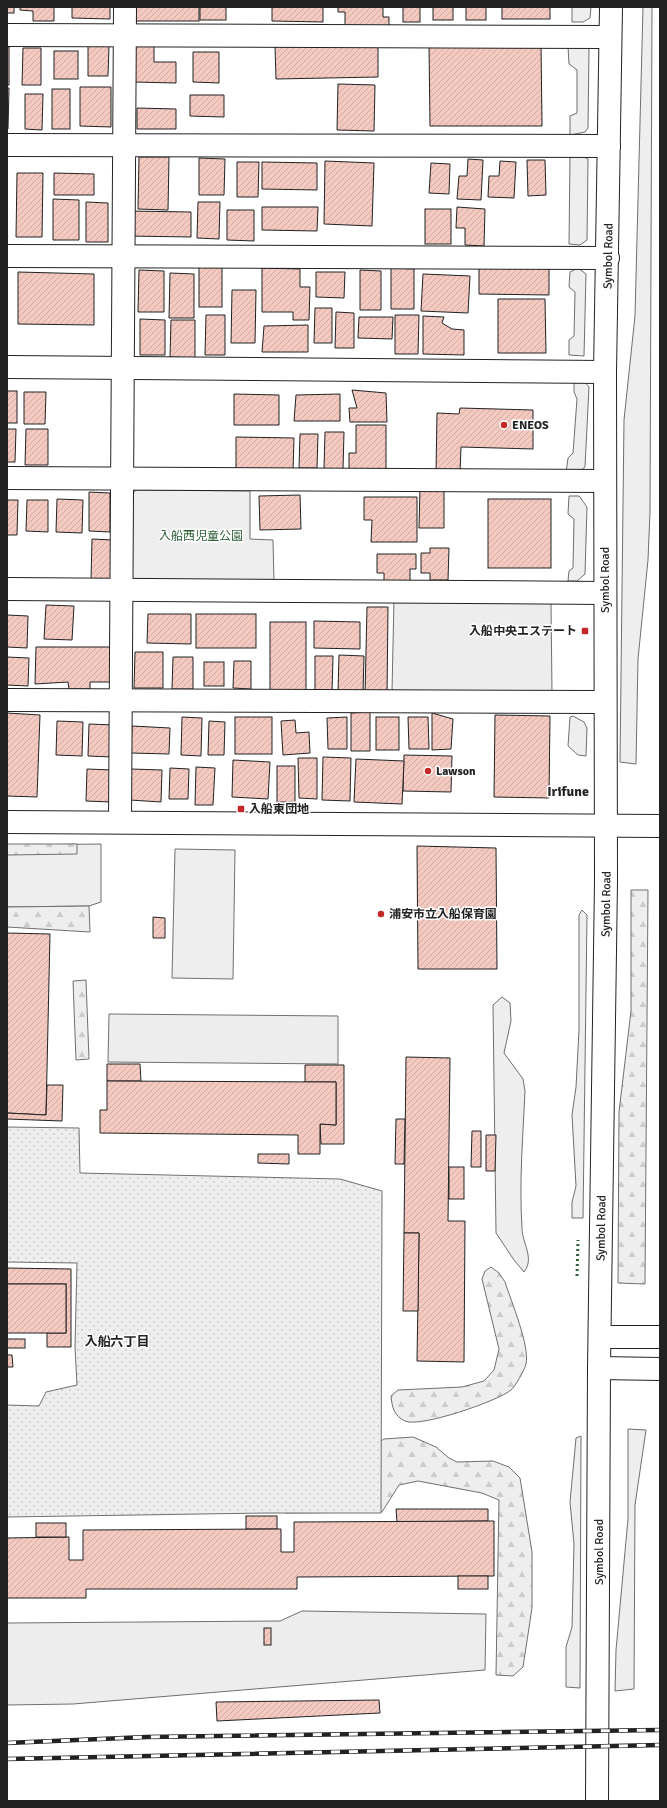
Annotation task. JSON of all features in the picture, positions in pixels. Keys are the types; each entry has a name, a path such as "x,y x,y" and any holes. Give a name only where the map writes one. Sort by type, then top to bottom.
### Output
{"street":[{"path":"120,821 125,7"},
{"name":"Symbol Road","path":"597,1801 599,1368 606,826 605,372 611,7"},
{"path":"7,35 610,37"},
{"path":"7,145 609,146"},
{"path":"7,256 608,258"},
{"path":"7,367 605,372"},
{"path":"7,478 605,481"},
{"path":"7,589 122,591 605,593"},
{"path":"7,700 605,702"},
{"path":"7,822 120,821 660,826"},
{"path":"600,1337 660,1337"},
{"path":"599,1368 660,1370"}],"green space":[{"path":"572,7 591,7 590,18 583,22 572,22"},
{"path":"643,7 652,7 650,512 648,560 638,659 636,764 620,762 624,420 635,316"},
{"path":"568,46 583,46 589,48 588,128 585,132 570,135 570,116 577,113 577,70 569,64"},
{"path":"570,156 582,156 588,159 587,240 580,245 569,244"},
{"path":"578,268 586,274 584,356 569,355 569,340 574,336 575,292 569,287 570,272"},
{"path":"574,378 584,381 589,387 585,467 579,472 566,473 568,458 573,453 577,399 574,392"},
{"name":"入船西児童公園","path":"136,490 250,491 250,539 273,540 274,582 135,582 128,574 129,498"},
{"path":"569,496 579,496 587,507 585,574 577,581 568,581 569,571 573,568 574,519 568,514"},
{"path":"573,716 584,722 587,728 586,756 578,755 568,746 570,717"},
{"path":"7,844 77,844 77,854 7,855"},
{"path":"101,844 101,902 89,906 7,907 7,845"},
{"path":"175,849 235,850 233,979 172,978"},
{"path":"631,890 648,890 645,1284 618,1283 619,1112 631,1011"},
{"path":"89,906 90,932 7,927 7,907"},
{"path":"582,910 587,915 583,1218 572,1218 572,1202 576,1186 572,1115 576,1087 579,1030 579,915"},
{"path":"86,980 89,1059 76,1060 73,981"},
{"path":"502,997 510,1003 511,1021 504,1053 523,1079 525,1091 521,1211 523,1234 528,1261 524,1272 496,1233 493,1005"},
{"path":"7,1127 79,1128 80,1173 340,1179 382,1191 381,1513 266,1513 7,1517 7,1405 39,1406 46,1392 77,1385 75,1347 77,1263 7,1262"},
{"path":"491,1267 499,1273 505,1282 523,1335 526,1364 520,1378 511,1390 503,1395 459,1412 426,1421 413,1422 401,1419 394,1411 391,1400 391,1396 398,1390 462,1387 484,1381 494,1370 499,1349 482,1279 485,1271"},
{"path":"628,1429 646,1430 635,1505 634,1689 615,1691 616,1650 628,1519"},
{"path":"581,1436 580,1688 566,1687 566,1647 572,1627 574,1544 570,1502 576,1438"},
{"path":"413,1437 436,1447 449,1458 457,1462 493,1461 509,1467 520,1478 532,1552 532,1608 523,1667 513,1676 496,1675 499,1500 482,1493 418,1481 399,1485 382,1512 285,1513 283,1509 384,1439"}],"shaded area":[{"path":"394,599 551,603 552,693 392,691"},
{"path":"109,1014 338,1016 338,1064 108,1062"},
{"path":"302,1611 486,1614 485,1670 73,1704 7,1705 7,1623 280,1621"}],"building":[{"path":"7,7 14,7 14,13 7,13"},
{"path":"20,7 54,7 54,21 33,21 33,11 20,10"},
{"path":"72,7 110,7 110,19 72,18"},
{"path":"136,7 199,7 199,21 136,21"},
{"path":"200,7 226,7 226,20 200,20"},
{"path":"272,7 323,7 323,22 272,21"},
{"path":"338,7 383,7 383,17 389,17 389,27 345,27 345,12 338,12"},
{"path":"403,7 420,7 420,22 403,22"},
{"path":"433,7 453,7 453,20 433,20"},
{"path":"466,7 486,7 486,20 466,20"},
{"path":"502,7 550,7 550,19 502,19"},
{"path":"541,43 542,126 430,126 429,44"},
{"path":"134,45 154,46 154,62 176,62 176,83 134,82"},
{"path":"378,45 378,77 276,79 275,46"},
{"path":"88,46 109,46 108,76 88,76"},
{"path":"7,47 9,47 9,85 7,85"},
{"path":"23,48 41,48 41,85 22,85"},
{"path":"54,51 78,51 78,79 54,79"},
{"path":"193,52 219,52 219,83 193,82"},
{"path":"338,84 375,85 374,131 337,130"},
{"path":"80,87 111,87 111,127 80,126"},
{"path":"7,88 9,88 8,129 7,129"},
{"path":"52,89 70,89 70,129 52,129"},
{"path":"25,94 43,94 42,130 25,129"},
{"path":"190,95 224,95 224,117 190,116"},
{"path":"137,108 176,109 176,129 137,129"},
{"path":"139,157 169,157 168,210 138,209"},
{"path":"199,158 225,159 224,195 199,195"},
{"path":"468,159 483,160 481,200 457,199 459,176 467,176"},
{"path":"527,160 545,160 546,195 528,196"},
{"path":"325,161 374,163 372,226 324,224"},
{"path":"500,161 516,162 514,198 488,197 489,176 499,176"},
{"path":"237,162 259,162 258,197 237,197"},
{"path":"262,162 317,163 317,190 262,189"},
{"path":"431,163 450,164 449,194 429,193"},
{"path":"17,173 43,173 42,237 16,237"},
{"path":"54,173 94,174 94,195 54,195"},
{"path":"53,199 79,200 79,240 53,240"},
{"path":"86,202 108,203 108,242 86,242"},
{"path":"198,202 220,202 219,239 197,238"},
{"path":"262,207 318,207 317,231 262,230"},
{"path":"457,207 485,209 484,246 465,245 465,228 456,228"},
{"path":"425,209 451,209 451,244 425,244"},
{"path":"227,210 254,210 254,241 227,240"},
{"path":"128,211 191,212 191,237 128,236"},
{"path":"199,266 222,266 222,307 199,307"},
{"path":"479,267 549,268 549,295 479,294"},
{"path":"262,268 300,269 300,287 310,287 309,320 293,320 293,312 262,312"},
{"path":"391,268 414,269 414,309 391,309"},
{"path":"139,270 164,271 164,312 138,312"},
{"path":"360,270 381,271 381,310 360,310"},
{"path":"18,272 94,274 94,325 18,324"},
{"path":"316,272 345,272 344,298 316,297"},
{"path":"170,273 194,274 194,318 169,318"},
{"path":"423,274 470,276 468,313 421,311"},
{"path":"232,290 256,290 255,343 231,343"},
{"path":"498,299 545,299 546,353 498,353"},
{"path":"315,308 332,308 332,343 314,343"},
{"path":"336,312 354,313 354,348 335,348"},
{"path":"206,315 225,315 225,355 205,355"},
{"path":"395,315 419,315 418,354 395,354"},
{"path":"423,316 444,317 442,323 452,329 464,330 464,355 423,354"},
{"path":"359,317 393,317 392,339 358,338"},
{"path":"140,319 165,320 165,355 140,355"},
{"path":"171,320 195,320 195,358 170,357"},
{"path":"308,325 308,352 262,352 264,326"},
{"path":"352,390 386,393 387,422 350,422 349,408 357,408"},
{"path":"7,391 17,391 17,423 7,423"},
{"path":"24,392 46,392 45,424 24,424"},
{"path":"234,394 279,395 279,425 234,425"},
{"path":"340,394 340,421 294,421 296,395"},
{"path":"460,408 533,410 533,449 461,447 460,473 436,472 437,413 459,414"},
{"path":"356,425 386,425 386,470 349,469 349,453 356,453"},
{"path":"7,429 16,429 15,462 7,462"},
{"path":"26,429 48,429 48,465 25,465"},
{"path":"325,432 344,432 343,469 324,469"},
{"path":"300,434 318,434 317,468 299,468"},
{"path":"236,437 294,438 293,471 236,470"},
{"path":"420,489 444,489 444,528 419,528"},
{"path":"89,492 110,493 110,532 89,531"},
{"path":"300,495 301,529 260,530 259,496"},
{"path":"364,497 417,497 417,542 371,542 372,520 364,520"},
{"path":"57,499 83,500 82,533 56,532"},
{"path":"488,499 551,499 551,568 488,568"},
{"path":"7,500 18,500 17,535 7,535"},
{"path":"27,500 48,500 48,532 26,531"},
{"path":"92,539 113,540 112,580 91,580"},
{"path":"430,548 449,548 448,580 430,580 430,573 421,573 421,553 430,553"},
{"path":"377,554 416,554 416,569 410,569 410,581 384,581 384,573 377,573"},
{"path":"46,605 74,606 72,640 44,639"},
{"path":"367,607 388,607 387,695 365,695"},
{"path":"148,614 191,614 191,644 147,643"},
{"path":"196,614 256,614 256,648 196,648"},
{"path":"7,615 28,616 27,648 7,647"},
{"path":"314,621 360,622 360,649 314,648"},
{"path":"270,622 306,622 306,692 270,692"},
{"path":"36,647 110,647 110,682 90,682 90,689 69,689 68,682 35,684"},
{"path":"135,652 163,652 163,688 134,688"},
{"path":"339,655 364,656 363,693 338,692"},
{"path":"315,656 333,656 332,692 315,692"},
{"path":"7,657 29,658 28,686 7,685"},
{"path":"173,657 193,657 193,689 172,689"},
{"path":"234,661 251,661 251,689 233,688"},
{"path":"204,662 224,662 224,686 204,686"},
{"path":"370,712 370,751 351,751 351,713"},
{"path":"7,713 40,715 37,797 7,796"},
{"path":"432,713 453,719 451,749 432,750"},
{"path":"495,715 550,716 549,798 494,797"},
{"path":"182,717 202,718 201,756 181,755"},
{"path":"235,717 272,717 272,754 235,754"},
{"path":"347,717 347,749 328,749 327,718"},
{"path":"376,717 399,717 399,750 376,750"},
{"path":"408,717 428,717 429,749 409,749"},
{"path":"295,720 296,733 309,732 310,753 283,755 281,721"},
{"path":"57,721 83,722 82,756 56,755"},
{"path":"209,721 225,722 224,755 208,755"},
{"path":"89,724 114,725 113,757 88,756"},
{"path":"132,726 170,728 169,754 131,753"},
{"path":"404,755 452,756 451,792 403,791"},
{"path":"323,757 351,758 350,801 322,800"},
{"path":"298,758 317,758 317,799 299,798"},
{"path":"356,759 404,761 402,804 354,802"},
{"path":"233,760 270,762 268,799 232,797"},
{"path":"277,766 295,766 295,802 277,802"},
{"path":"196,767 215,768 213,805 195,805"},
{"path":"170,768 189,769 188,799 169,799"},
{"path":"87,769 112,770 111,802 86,801"},
{"path":"131,769 162,770 161,802 130,800"},
{"path":"417,846 496,848 497,969 418,969"},
{"path":"153,917 165,918 165,938 153,938"},
{"path":"7,933 50,934 46,1115 7,1113"},
{"path":"406,1057 450,1058 448,1221 465,1221 464,1362 417,1361 419,1233 404,1233"},
{"path":"107,1064 140,1064 141,1081 107,1081"},
{"path":"305,1065 344,1065 344,1144 321,1144 320,1124 336,1125 336,1082 305,1082"},
{"path":"107,1081 336,1082 336,1125 320,1124 320,1154 298,1154 298,1135 100,1133 100,1110 107,1110"},
{"path":"47,1085 63,1085 62,1121 7,1119 7,1113 46,1115"},
{"path":"396,1119 405,1119 404,1164 395,1164"},
{"path":"472,1131 481,1131 481,1167 471,1167"},
{"path":"486,1135 496,1135 495,1171 486,1171"},
{"path":"258,1154 289,1154 289,1164 258,1163"},
{"path":"449,1167 464,1167 464,1199 449,1199"},
{"path":"404,1233 419,1233 418,1311 403,1311"},
{"path":"7,1268 71,1269 71,1347 47,1347 47,1333 66,1333 66,1284 7,1284"},
{"path":"7,1284 66,1284 66,1333 7,1333"},
{"path":"7,1339 25,1339 25,1348 7,1348"},
{"path":"7,1355 12,1355 13,1367 7,1367"},
{"path":"396,1509 488,1509 488,1521 397,1522"},
{"path":"246,1516 277,1516 277,1529 246,1529"},
{"path":"494,1521 494,1576 297,1577 297,1589 86,1589 86,1598 7,1598 7,1538 69,1537 69,1560 83,1560 83,1530 281,1529 281,1552 294,1552 294,1522"},
{"path":"36,1523 66,1523 66,1537 36,1537"},
{"path":"458,1576 488,1576 488,1589 458,1589"},
{"path":"264,1628 271,1628 271,1645 264,1645"},
{"path":"379,1700 380,1713 217,1721 216,1702"}],"railway":[{"path":"7,1743 147,1737 660,1730"},
{"path":"7,1759 660,1745"}],"hedge":[{"path":"577,1276 578,1240"}],"place":[{"name":"ENEOS","path":"504,425"},
{"name":"入船中央エステート","path":"585,631"},
{"name":"Lawson","path":"428,771"},
{"name":"入船東団地","path":"241,809"},
{"name":"浦安市立入船保育園","path":"381,914"}],"district":[{"name":"Irifune","path":"568,791"},
{"name":"入船六丁目","path":"117,1341"}]}
